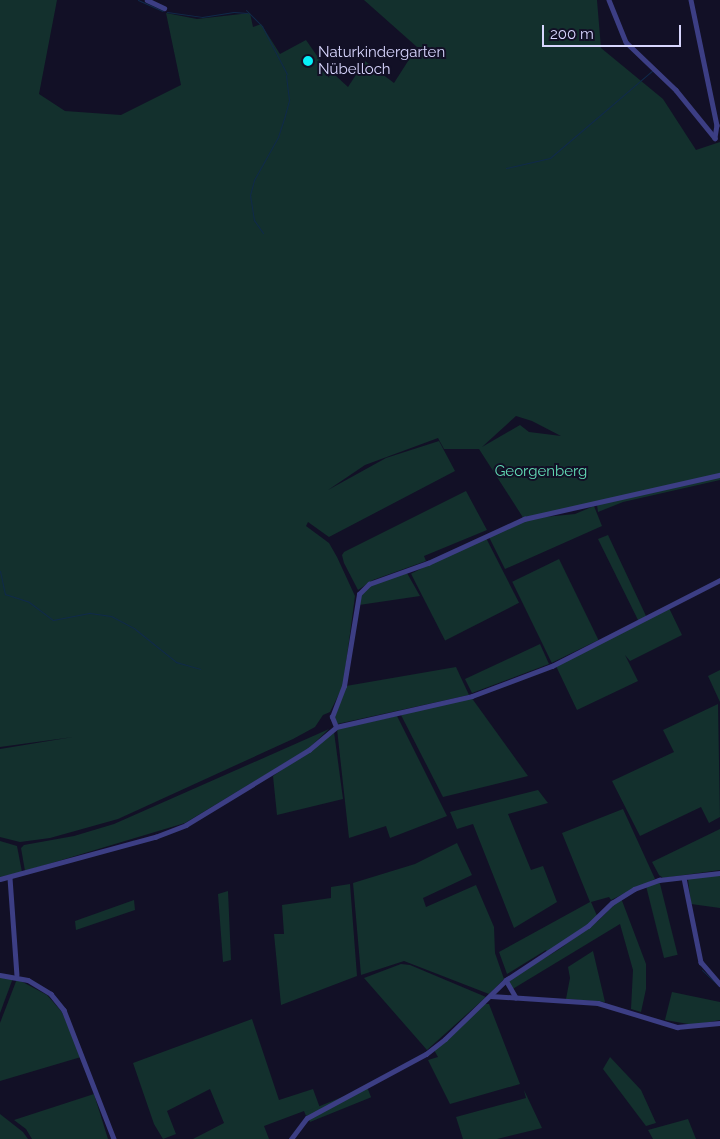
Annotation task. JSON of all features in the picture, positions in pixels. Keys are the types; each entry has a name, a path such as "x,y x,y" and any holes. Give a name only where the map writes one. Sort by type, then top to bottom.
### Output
{"street":[{"path":"148,0 164,8"},
{"path":"609,0 626,42 676,90 715,138 717,125 691,0"},
{"path":"336,727 332,717 344,686 359,594 369,584 428,563 524,519 720,475"},
{"path":"0,879 10,878 155,837 186,824 309,750 336,727 472,696 534,673 601,643 720,580"},
{"path":"291,1139 307,1118 426,1054 491,996 506,980 588,926 612,903 634,889 659,880 720,872"},
{"path":"10,878 16,975"},
{"path":"684,878 701,962 720,984"},
{"path":"0,975 16,975 51,994 64,1010 114,1139"},
{"path":"506,980 516,997"},
{"path":"491,996 598,1003 677,1027 720,1023"}],"green space":[{"name":"Georgenberg","path":"0,0 57,0 39,94 65,111 121,115 181,85 166,13 197,19 250,13 253,27 261,24 280,54 306,40 322,63 348,87 365,61 394,83 417,47 364,0 597,0 601,48 663,99 696,150 720,142 720,475 524,519 479,449 444,449 438,438 365,465 328,490 386,458 439,441 455,471 329,537 308,522 306,526 329,543 355,596 343,686 330,712 323,715 315,727 293,739 118,819 50,838 20,842 0,837 0,749 73,737 0,747","holes":["516,416 532,421 561,436 529,432 520,425 482,447"]},
{"path":"720,476 720,480 623,502 598,512 597,505"},
{"path":"466,491 487,530 424,556 426,561 373,580 358,590 344,563 342,555 344,552"},
{"path":"594,506 602,526 505,569 489,537 524,519 575,514"},
{"path":"608,535 647,618 639,622 598,539"},
{"path":"485,536 519,603 445,641 411,574"},
{"path":"559,559 598,640 552,663 512,582"},
{"path":"407,573 420,596 359,605 360,595 370,585"},
{"path":"669,608 682,635 630,661 625,655 638,681 577,710 556,666"},
{"path":"540,644 549,664 472,693 465,679"},
{"path":"456,667 469,695 337,724 335,717 346,686"},
{"path":"720,670 720,702 708,676"},
{"path":"471,697 528,776 443,797 401,715"},
{"path":"718,704 720,817 709,823 701,807 640,836 612,781 674,752 663,730"},
{"path":"397,716 447,816 390,838 386,826 349,838 337,729"},
{"path":"329,729 308,749 185,823 25,871 21,848 24,845 74,836 114,824"},
{"path":"334,732 343,799 277,815 273,776"},
{"path":"538,790 548,803 508,814 531,870 543,866 557,902 514,928 473,824 457,829 450,812"},
{"path":"623,809 655,879 611,900 609,897 591,902 598,918 547,953 546,950 507,974 499,952 590,902 562,833"},
{"path":"720,829 720,870 663,878 659,875 652,862"},
{"path":"0,841 17,846 22,872 0,877"},
{"path":"457,843 472,875 423,898 426,907 476,885 494,927 495,953 504,979 489,994 404,961 361,975 353,883 415,864"},
{"path":"720,874 720,908 691,904 688,879"},
{"path":"659,880 678,955 664,958 645,883"},
{"path":"350,884 357,976 281,1005 274,934 284,934 282,905 331,898 331,887"},
{"path":"228,891 231,960 223,962 218,894"},
{"path":"621,898 646,964 646,989 641,1012 631,1009 633,970 620,924 511,990 508,980 558,950 598,921"},
{"path":"134,900 135,910 76,930 75,921"},
{"path":"593,951 605,1002 566,999 570,978 568,967"},
{"path":"401,964 410,965 486,997 427,1050 364,978"},
{"path":"0,977 13,978 0,1013"},
{"path":"17,979 47,995 62,1012 81,1057 0,1081 0,1023"},
{"path":"672,992 720,1002 720,1020 694,1025 665,1020"},
{"path":"485,1004 489,1004 520,1084 450,1104 428,1060 438,1057 434,1050"},
{"path":"252,1019 279,1100 313,1089 320,1108 306,1116 304,1111 264,1126 269,1139 193,1139 224,1123 210,1089 167,1111 176,1134 163,1139 154,1124 133,1063"},
{"path":"610,1057 641,1090 656,1123 646,1126 603,1069"},
{"path":"367,1087 371,1097 310,1122 306,1112"},
{"path":"524,1090 542,1128 497,1139 463,1139 456,1117 526,1098"},
{"path":"94,1094 108,1139 32,1139 26,1129 14,1120"},
{"path":"0,1114 23,1132 28,1139 0,1139"},
{"path":"688,1119 696,1139 653,1139 648,1130"}],"waterway":[{"path":"138,0 163,11"},
{"path":"246,10 262,26 287,74"},
{"path":"167,12 202,17 234,12 247,13"},
{"path":"506,168 550,158 652,71"},
{"path":"263,233 254,220 250,195 254,180 278,137 284,119 289,100 286,75"},
{"path":"0,571 5,594 29,602 53,620 90,613 111,616 135,629 176,662 200,669"},
{"path":"702,970 720,987"}],"place":[{"name":"Naturkindergarten Nübelloch","path":"308,61"}]}
